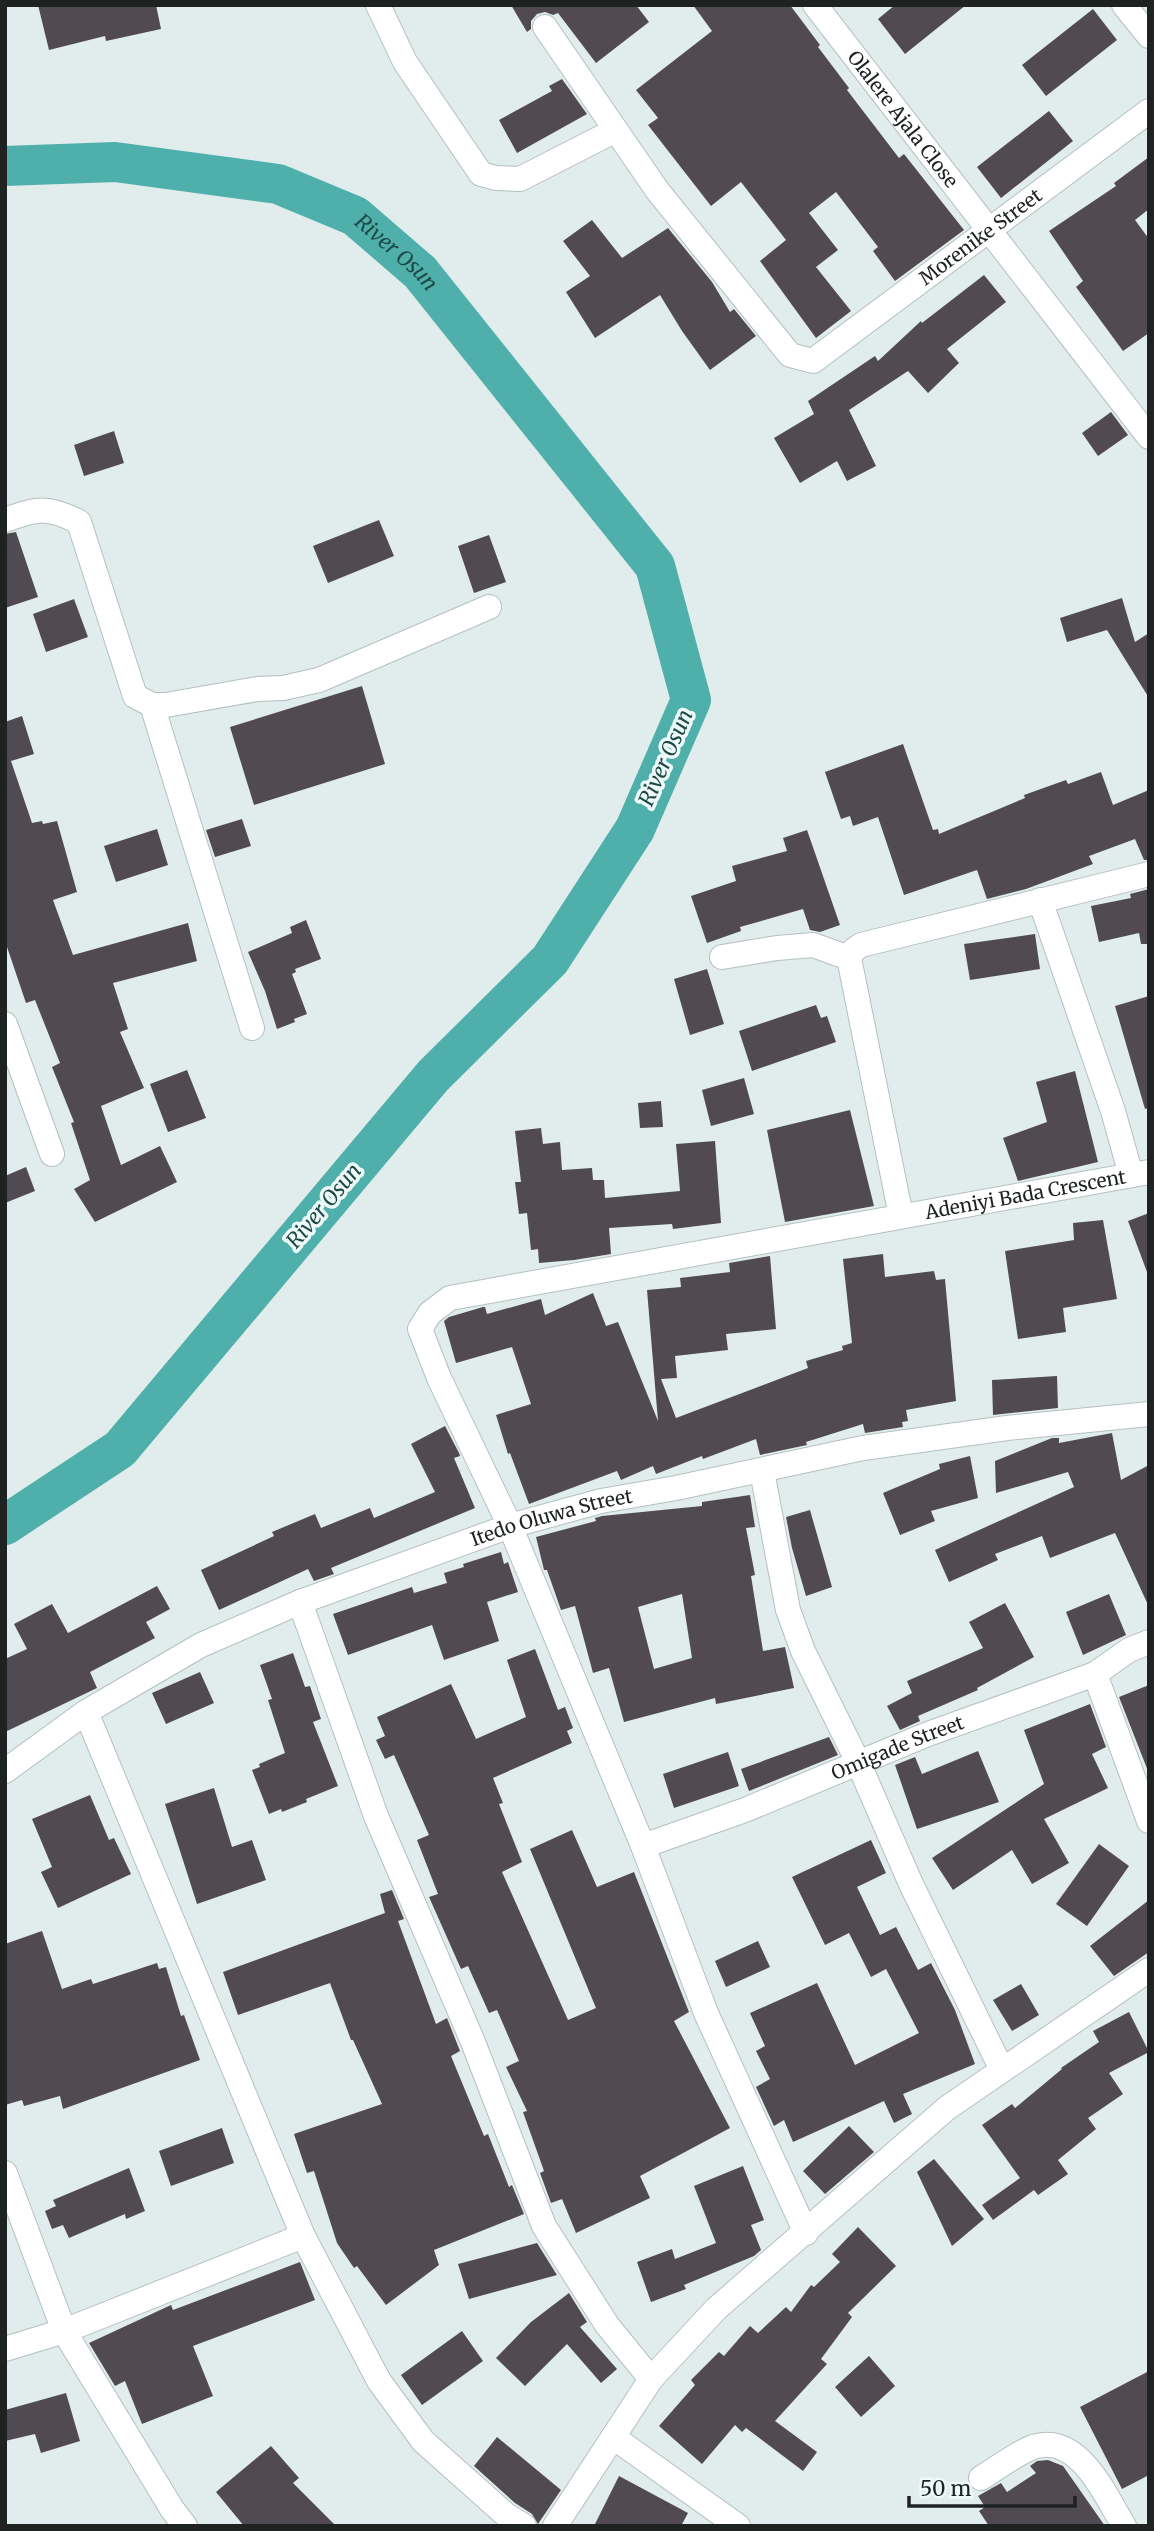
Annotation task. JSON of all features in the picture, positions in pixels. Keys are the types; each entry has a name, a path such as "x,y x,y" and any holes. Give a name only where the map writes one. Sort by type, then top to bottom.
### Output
{"street":[{"path":"378,5 405,62 481,174 496,178 520,179 614,131 545,27"},
{"name":"Olalere Ajala Close","path":"816,5 1149,437"},
{"path":"1124,5 1149,36"},
{"name":"Morenike Street","path":"614,131 657,190 790,355 813,361 1149,111"},
{"path":"5,520 39,509 53,511 79,522 135,696 152,705 166,705 257,689 283,688 319,680 489,607"},
{"path":"152,705 252,1028"},
{"path":"901,1216 849,958 854,950 861,945 1149,874"},
{"path":"1040,900 1114,1111 1140,1173"},
{"path":"722,957 813,945 849,958"},
{"path":"5,1024 52,1154"},
{"name":"Adeniyi Bada Crescent","path":"510,1526 420,1329 430,1313 450,1298 1140,1173"},
{"name":"Itedo Oluwa Street","path":"5,1771 86,1712 201,1645 300,1602 510,1526 601,1500 762,1471 876,1446 1007,1428 1149,1414"},
{"path":"762,1471 788,1610 803,1651 858,1762 911,1884 1002,2070"},
{"path":"510,1526 643,1846 706,2013 806,2233"},
{"path":"300,1602 376,1816 473,2042 544,2226 607,2325 651,2379"},
{"name":"Omigade Street","path":"643,1846 745,1810 928,1734 1095,1674 1129,1650 1149,1642"},
{"path":"1095,1674 1149,1821"},
{"path":"86,1712 303,2236 379,2381 423,2441 506,2515 524,2526"},
{"path":"555,2526 651,2379 716,2309 947,2108 1149,1970"},
{"path":"5,2173 65,2331 185,2526"},
{"path":"5,2349 65,2331 303,2236"},
{"path":"613,2437 738,2526"},
{"path":"981,2478 1034,2447 1061,2447 1087,2465 1124,2526"}],"building":[{"path":"38,5 156,5 161,29 106,41 105,36 49,50"},
{"path":"511,5 636,5 649,22 596,63 558,13 537,14 527,32"},
{"path":"693,5 790,5 849,88 847,90 899,158 904,154 964,230 895,281 873,251 878,247 836,192 809,213 838,250 816,267 851,311 816,338 760,261 786,240 741,182 711,206 648,125 658,118 636,90 712,31"},
{"path":"895,5 966,5 905,54 878,19"},
{"path":"1093,9 1117,40 1046,96 1022,65"},
{"path":"562,79 587,114 517,153 499,120 552,91 549,86"},
{"path":"1049,111 1073,141 1001,198 977,167"},
{"path":"1149,157 1149,209 1135,220 1149,239 1149,333 1123,351 1076,287 1083,281 1049,231 1116,186 1114,183"},
{"path":"592,220 622,258 668,228 712,282 730,312 734,309 756,336 710,370 660,295 595,338 566,292 590,276 563,241"},
{"path":"984,275 1006,302 947,349 959,363 928,393 908,371 849,410 876,466 847,481 837,461 800,483 774,438 814,414 808,401 875,356 878,361 921,321 922,323"},
{"path":"1111,412 1128,435 1098,456 1082,433"},
{"path":"114,431 124,463 84,476 74,445"},
{"path":"379,520 394,556 328,583 313,546"},
{"path":"16,532 38,597 5,608 5,534"},
{"path":"489,535 506,582 474,593 458,546"},
{"path":"1122,598 1135,642 1149,633 1149,698 1107,630 1067,642 1060,618"},
{"path":"74,599 88,637 46,652 33,614"},
{"path":"362,686 385,764 254,805 230,727"},
{"path":"22,716 34,754 11,761 32,823 57,821 77,892 53,900 73,955 188,923 197,961 113,983 128,1029 120,1032 144,1088 101,1106 121,1165 160,1146 177,1182 95,1222 74,1189 90,1180 71,1123 74,1122 52,1067 60,1063 35,1000 26,1003 5,941 5,722"},
{"path":"903,744 933,830 938,829 939,834 1025,798 1024,795 1066,780 1068,784 1101,772 1113,805 1149,790 1149,860 1144,860 1135,839 1089,856 1093,864 1026,889 987,899 977,870 904,895 878,817 853,826 850,816 841,819 825,772"},
{"path":"242,819 251,846 215,857 206,830"},
{"path":"157,829 168,865 116,882 104,846"},
{"path":"807,830 840,925 820,932 810,930 803,909 740,927 741,931 707,943 691,896 736,881 732,866 787,851 783,838"},
{"path":"1149,889 1149,944 1141,944 1139,933 1099,942 1091,906 1131,898 1130,894"},
{"path":"306,920 321,959 295,969 296,972 292,974 307,1014 277,1029 265,991 248,952 292,933 290,927"},
{"path":"1035,934 1040,969 970,980 964,944"},
{"path":"707,969 724,1024 690,1035 674,979"},
{"path":"1149,996 1149,1108 1145,1109 1115,1006"},
{"path":"816,1005 821,1018 827,1016 836,1042 752,1071 739,1031"},
{"path":"187,1070 206,1118 168,1132 150,1084"},
{"path":"1075,1071 1098,1162 1018,1181 1003,1138 1047,1122 1036,1082"},
{"path":"744,1078 754,1114 711,1126 702,1090"},
{"path":"661,1101 663,1127 640,1128 638,1103"},
{"path":"850,1110 874,1206 785,1222 767,1130"},
{"path":"541,1128 543,1144 560,1142 562,1170 592,1168 593,1180 604,1180 605,1198 680,1191 676,1144 715,1141 721,1223 673,1229 672,1224 609,1228 611,1254 539,1263 538,1249 531,1250 527,1213 519,1214 515,1182 521,1182 515,1131"},
{"path":"26,1167 35,1191 5,1203 5,1176"},
{"path":"1149,1213 1149,1272 1147,1272 1128,1221"},
{"path":"1103,1220 1117,1299 1063,1308 1066,1332 1018,1339 1005,1251 1074,1240 1073,1223"},
{"path":"883,1254 885,1277 934,1271 936,1280 945,1279 956,1401 906,1410 908,1421 902,1422 903,1427 865,1433 863,1424 806,1442 807,1445 760,1455 756,1439 656,1474 653,1466 621,1480 617,1471 529,1504 510,1453 508,1454 496,1415 531,1404 512,1347 456,1363 444,1321 483,1307 487,1314 541,1299 545,1315 593,1293 606,1326 618,1322 658,1421 647,1290 681,1287 680,1278 730,1272 729,1263 770,1256 776,1329 726,1334 728,1350 675,1356 677,1378 661,1379 676,1418 808,1368 806,1361 843,1350 842,1346 852,1343 843,1259"},
{"path":"1057,1376 1058,1408 993,1415 992,1380"},
{"path":"445,1426 459,1453 460,1456 454,1458 475,1508 331,1568 334,1574 314,1581 308,1569 219,1610 201,1570 274,1536 272,1532 315,1514 321,1528 370,1508 374,1518 435,1492 411,1444"},
{"path":"1112,1433 1121,1480 1149,1465 1149,1607 1115,1533 1050,1558 1042,1536 995,1554 998,1560 949,1582 935,1550 1074,1487 1068,1472 996,1493 995,1461 1052,1438 1059,1438 1059,1443"},
{"path":"970,1456 978,1498 931,1511 935,1521 900,1535 883,1493 940,1469 939,1464"},
{"path":"750,1495 755,1527 746,1528 755,1575 751,1576 763,1651 785,1647 794,1688 716,1704 715,1698 624,1722 609,1668 593,1673 575,1606 561,1610 547,1570 544,1570 536,1537 596,1521 595,1518 602,1516 702,1506 702,1502","holes":["682,1594 692,1658 654,1669 638,1607"]},
{"path":"810,1510 832,1587 806,1596 786,1517"},
{"path":"501,1552 504,1564 508,1562 518,1592 487,1602 499,1641 444,1660 432,1625 348,1655 333,1614 412,1587 414,1593 447,1583 444,1573"},
{"path":"157,1586 170,1609 146,1622 155,1638 90,1672 97,1688 5,1732 5,1659 27,1649 14,1624 52,1604 68,1633"},
{"path":"1109,1594 1126,1635 1083,1655 1066,1612"},
{"path":"1005,1603 1034,1657 977,1688 978,1690 918,1716 920,1721 900,1730 887,1706 912,1693 907,1681 983,1648 969,1622"},
{"path":"535,1649 558,1710 565,1707 573,1728 567,1731 572,1743 493,1778 503,1803 499,1804 522,1862 502,1872 568,2020 596,2008 530,1849 572,1830 597,1887 634,1872 689,2012 674,2021 730,2128 640,2176 650,2198 576,2233 562,2199 551,2203 540,2173 544,2171 523,2112 527,2111 506,2067 519,2061 497,2010 489,2013 468,1966 461,1969 429,1897 438,1894 417,1840 429,1835 394,1755 385,1759 376,1740 385,1736 377,1717 451,1684 476,1739 526,1717 507,1660"},
{"path":"293,1653 305,1687 310,1686 321,1719 313,1722 338,1786 306,1799 307,1802 269,1814 252,1770 260,1767 259,1764 285,1753 268,1700 272,1699 260,1665"},
{"path":"200,1672 214,1703 166,1724 152,1693"},
{"path":"1149,1685 1149,1771 1148,1771 1119,1697"},
{"path":"1090,1704 1106,1747 1092,1754 1108,1788 1044,1819 1069,1863 1032,1884 1012,1850 953,1890 932,1858 1044,1784 1024,1730"},
{"path":"829,1737 838,1755 749,1791 741,1769"},
{"path":"978,1751 999,1802 917,1829 895,1765 915,1757 922,1774"},
{"path":"728,1752 739,1786 674,1808 663,1774"},
{"path":"214,1788 232,1847 252,1840 266,1880 197,1904 165,1804"},
{"path":"90,1795 109,1840 114,1838 131,1874 58,1908 41,1872 52,1867 32,1819"},
{"path":"871,1840 886,1873 857,1887 880,1935 896,1927 918,1970 931,1963 955,2010 975,2064 903,2094 912,2114 894,2123 884,2101 793,2142 784,2120 774,2126 756,2087 770,2079 756,2051 765,2046 750,2013 817,1983 855,2065 919,2033 886,1969 871,1977 849,1933 825,1945 792,1877"},
{"path":"1099,1844 1129,1866 1087,1926 1056,1904"},
{"path":"392,1890 404,1919 398,1921 436,2024 447,2018 460,2051 451,2056 484,2136 488,2134 509,2187 512,2185 524,2214 434,2250 439,2265 386,2305 357,2266 354,2268 337,2243 314,2171 307,2173 294,2134 382,2104 351,2040 330,1983 238,2015 223,1972 385,1913 380,1894"},
{"path":"1149,1900 1149,1952 1114,1976 1090,1946"},
{"path":"42,1931 62,1989 91,1979 93,1984 157,1963 159,1969 166,1967 181,2016 184,2015 200,2060 63,2109 60,2096 24,2106 22,2100 5,2105 5,1944"},
{"path":"758,1941 770,1967 726,1987 715,1961"},
{"path":"1021,1984 1039,2015 1012,2031 993,2000"},
{"path":"1129,2012 1149,2052 1109,2073 1123,2094 1088,2118 1096,2129 1058,2160 1068,2174 1038,2195 1034,2190 993,2220 982,2205 1020,2178 982,2125 1012,2104 1015,2108 1061,2068 1099,2042 1093,2031"},
{"path":"849,2126 874,2152 825,2194 803,2171"},
{"path":"222,2128 234,2163 171,2186 159,2151"},
{"path":"934,2159 984,2219 952,2246 917,2172"},
{"path":"743,2166 764,2220 751,2225 761,2250 754,2256 684,2285 686,2289 651,2302 637,2262 672,2249 675,2259 716,2243 694,2186"},
{"path":"129,2168 145,2211 126,2219 125,2214 69,2238 63,2225 52,2229 45,2211 56,2206 53,2200"},
{"path":"858,2227 896,2266 848,2313 852,2317 821,2359 827,2364 775,2421 817,2452 803,2471 746,2428 742,2432 735,2425 702,2464 659,2426 695,2385 691,2380 719,2352 724,2356 750,2326 758,2333 786,2307 791,2312 811,2285 814,2287 840,2262 832,2254"},
{"path":"537,2243 557,2275 469,2299 458,2264"},
{"path":"300,2262 315,2300 193,2346 213,2396 142,2424 125,2381 115,2386 89,2343 171,2305 173,2310"},
{"path":"569,2293 587,2322 580,2327 617,2369 601,2383 567,2344 525,2386 496,2358 531,2322"},
{"path":"462,2331 483,2361 422,2405 401,2375"},
{"path":"869,2356 895,2386 861,2417 835,2387"},
{"path":"1149,2371 1149,2475 1122,2489 1080,2407"},
{"path":"66,2393 80,2441 41,2453 35,2434 5,2441 5,2410"},
{"path":"497,2437 561,2490 538,2524 532,2514 515,2503 474,2466"},
{"path":"271,2446 299,2478 293,2483 336,2526 244,2526 216,2492"},
{"path":"1048,2460 1063,2466 1105,2526 989,2526 979,2511 985,2507 978,2496 1001,2483 1007,2492 1036,2473 1030,2466 1037,2461"},
{"path":"619,2476 688,2513 681,2526 594,2526"}],"waterway":[{"name":"River Osun","path":"5,166 115,162 278,184 355,216 420,272 655,566 691,700 635,829 550,960 433,1076 120,1449 5,1525"}]}
